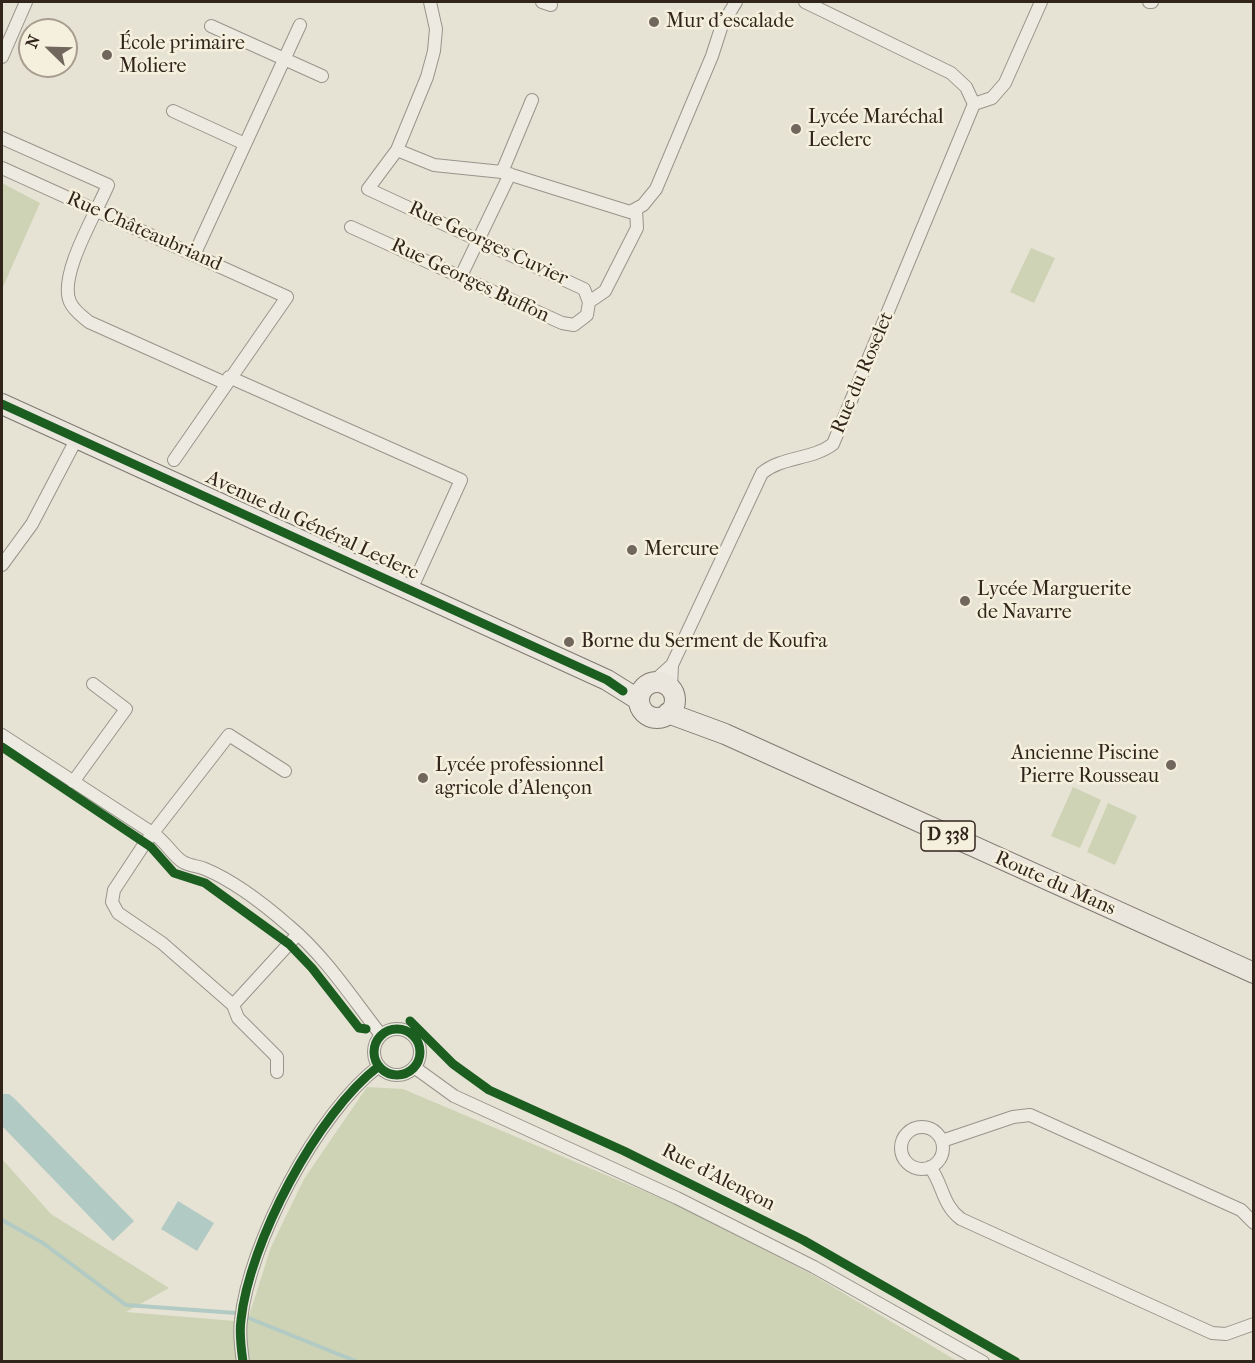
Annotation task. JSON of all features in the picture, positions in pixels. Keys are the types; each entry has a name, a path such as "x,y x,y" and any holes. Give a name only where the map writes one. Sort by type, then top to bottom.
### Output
{"main road":[{"name":"Avenue du Général Leclerc","path":"2,404 608,680 659,695"},
{"name":"Route du Mans","path":"659,695 725,734 1254,973"}],"street":[{"path":"2,57 26,2"},
{"path":"430,2 436,29 434,51 427,77 397,150 434,165 506,173 630,212 656,189 712,56 722,25 736,2"},
{"path":"805,2 951,73 966,87 974,104 992,98 1005,83 1041,2"},
{"path":"195,253 300,25"},
{"path":"212,26 322,76"},
{"path":"461,276 506,173 532,100"},
{"name":"Rue du Roselet","path":"659,695 762,473 773,464 812,455 833,444 974,104"},
{"path":"172,111 246,144"},
{"path":"2,138 108,185 69,271 69,300 76,312 89,322 461,480 411,592"},
{"name":"Rue Georges Cuvier","path":"397,150 368,189 584,289 589,302 587,315"},
{"name":"Rue Châteaubriand","path":"2,168 97,212 195,253 287,297 227,380"},
{"path":"589,302 605,291 611,281 637,228 636,209"},
{"name":"Rue Georges Buffon","path":"351,227 562,323 574,325 587,315"},
{"path":"174,460 227,380"},
{"path":"2,565 32,525 77,438"},
{"name":"Rue du Roselet","path":"659,695 672,665"},
{"path":"73,782 126,709 93,684"},
{"path":"2,735 167,843 176,857 185,863 205,869 230,882 298,934 381,1035"},
{"path":"277,1072 277,1057 238,1018 232,1005 162,943 118,913 112,902 114,890 135,859 229,735 285,771"},
{"path":"232,1005 298,934"},
{"path":"401,1029 413,1035 420,1054 414,1067 396,1075 379,1066 374,1053 381,1035 401,1029"},
{"path":"243,1362 240,1323 245,1294 285,1189 320,1134 362,1079 379,1066"},
{"name":"Rue d'Alençon","path":"414,1067 454,1096 688,1203 814,1267 983,1362"},
{"path":"942,1141 1013,1117 1030,1115 1240,1210 1254,1223"},
{"path":"919,1126 930,1128 939,1134 942,1141 942,1156 930,1167 913,1168 904,1161 900,1150 902,1139 909,1130 919,1126"},
{"path":"930,1167 936,1175 945,1202 961,1219 1212,1333 1226,1334 1254,1324"}],"green space":[{"path":"2,183 40,203 2,289"},
{"path":"1031,248 1055,258 1034,303 1010,292"},
{"path":"1073,787 1101,800 1080,848 1051,836"},
{"path":"1108,803 1137,816 1115,865 1087,852"},
{"path":"367,1087 403,1089 677,1205 813,1275 957,1361 2,1361 2,1159 51,1214 169,1288 126,1312 247,1322 271,1247 304,1179"}],"water":[{"path":"2,1094 9,1094 15,1099 134,1221 113,1241 2,1126"},
{"path":"178,1201 214,1223 197,1251 161,1229"}],"waterway":[{"path":"2,1220 43,1243 126,1305 236,1313"},
{"path":"246,1317 358,1362"}],"cycle path":[{"path":"2,404 607,680 623,691"},
{"path":"2,747 151,847 174,873 205,883 289,944 312,968 359,1028 366,1029"},
{"path":"410,1021 453,1064 489,1090 624,1151 803,1240 1016,1362"},
{"path":"397,1029 413,1036 420,1052 413,1068 397,1075 381,1068 374,1052 381,1036 397,1029"},
{"path":"243,1362 240,1325 247,1289 257,1254 272,1218 310,1147 332,1115 356,1087 379,1066"}],"place":[{"name":"Mur d'escalade","path":"654,22"},
{"name":"École primaire Moliere","path":"107,55"},
{"name":"Lycée Maréchal Leclerc","path":"796,129"},
{"name":"Mercure","path":"632,550"},
{"name":"Lycée Marguerite de Navarre","path":"965,601"},
{"name":"Borne du Serment de Koufra","path":"569,642"},
{"name":"Ancienne Piscine Pierre Rousseau","path":"1171,765"},
{"name":"Lycée professionnel agricole d'Alençon","path":"423,778"}]}
